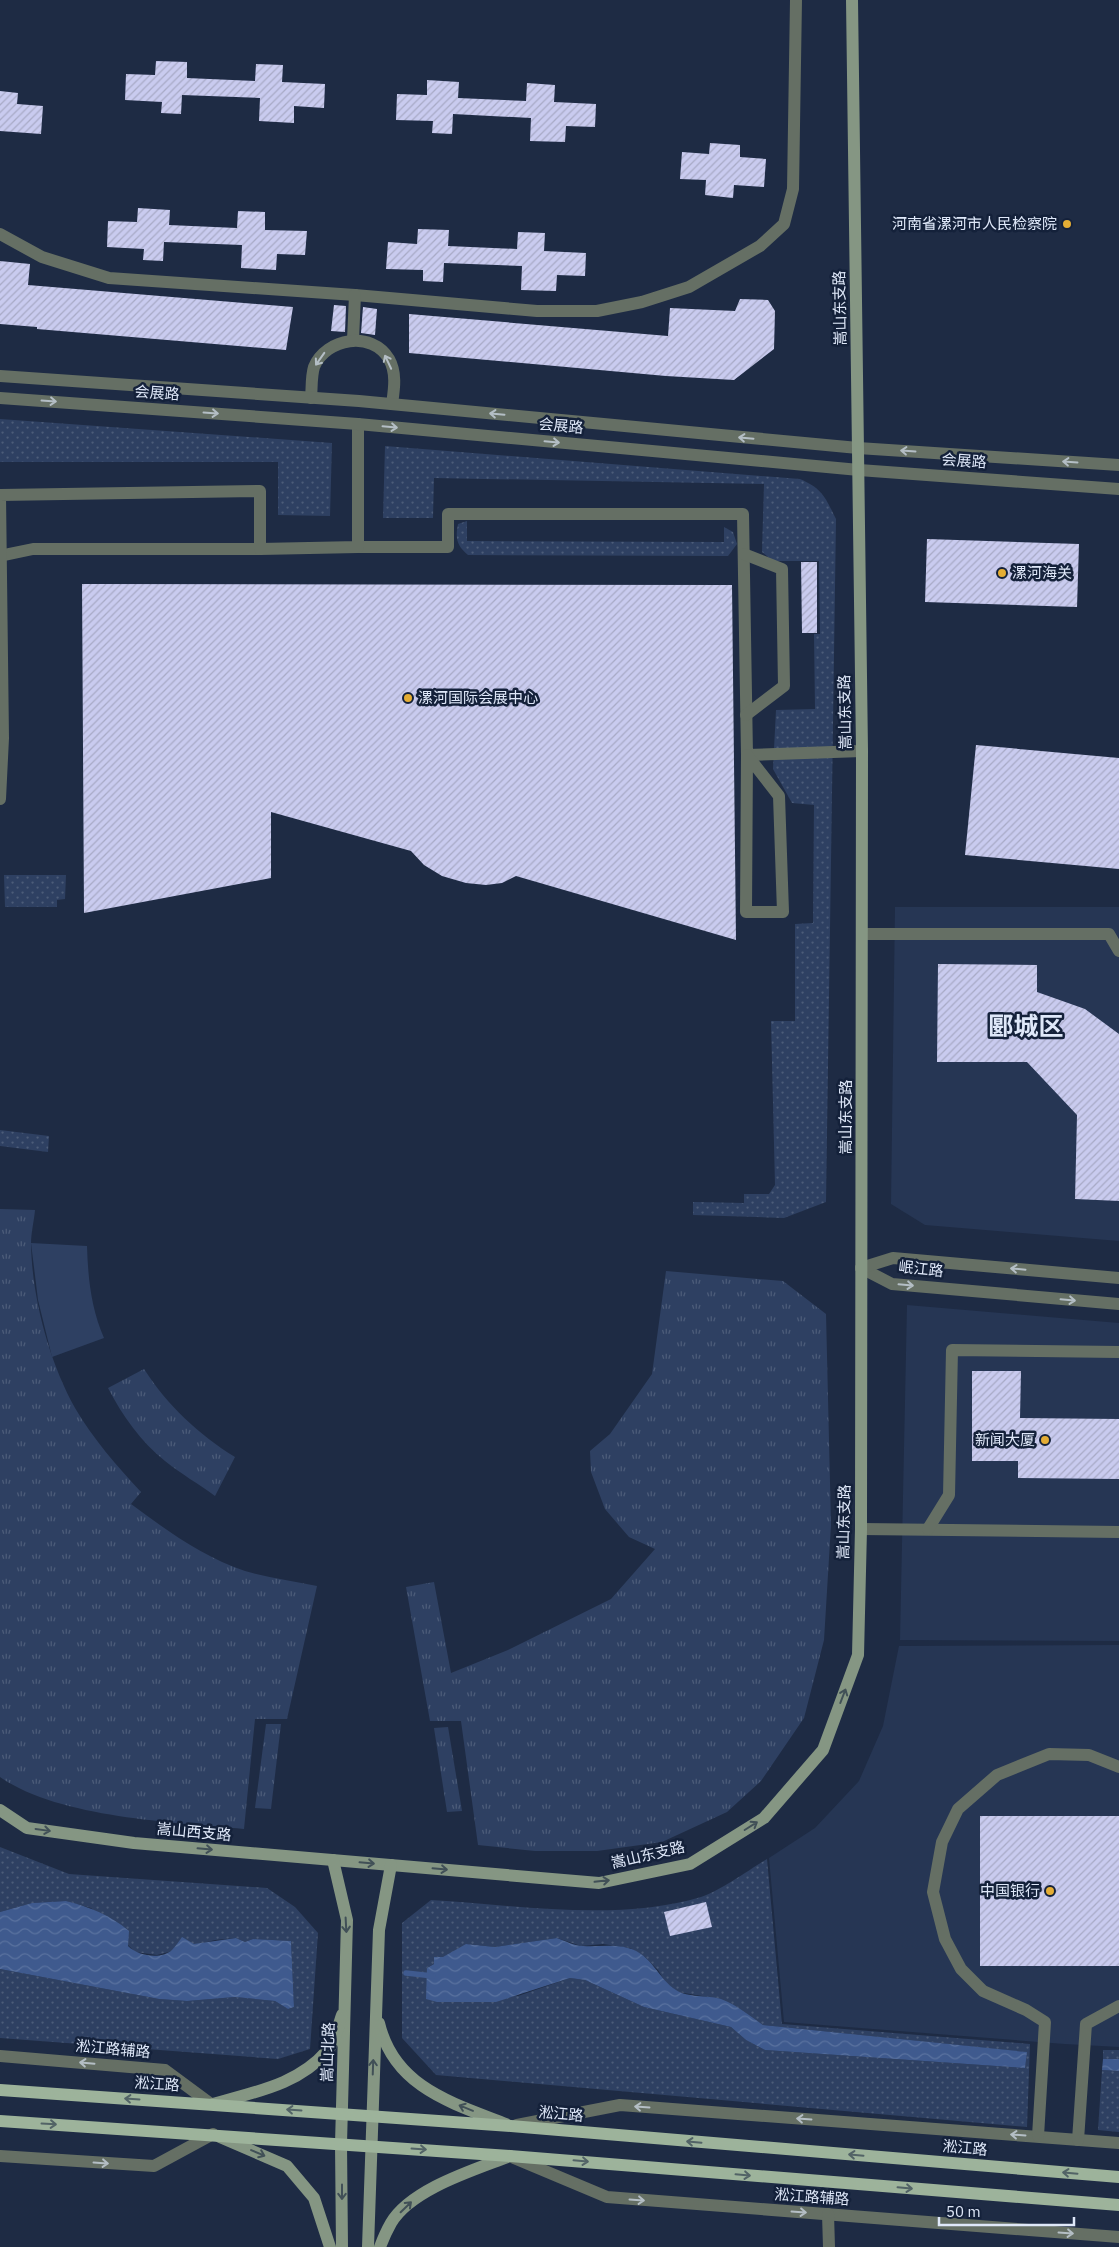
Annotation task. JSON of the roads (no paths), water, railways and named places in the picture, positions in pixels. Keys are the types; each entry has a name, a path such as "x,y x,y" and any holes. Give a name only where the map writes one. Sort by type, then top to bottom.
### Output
{"main road":[{"name":"嵩山东支路","path":"391,1865 599,1883 690,1864 764,1818 823,1750 858,1656 861,1529 862,751 852,0"},
{"name":"嵩山西支路","path":"0,1810 27,1828 134,1843 391,1865"},
{"name":"嵩山北路","path":"333,1860 347,1920 341,2144 342,2247"},
{"path":"368,2247 370,2145 379,1930 391,1865"},
{"path":"212,2104 276,2086 298,2076 329,2050 346,2006"},
{"path":"375,2008 382,2036 400,2069 435,2096 511,2126"},
{"name":"淞江路","path":"0,2090 511,2126 1119,2177"},
{"path":"0,2122 370,2145 1119,2205"},
{"path":"213,2134 287,2166 314,2198 330,2247"},
{"path":"380,2247 392,2221 413,2200 441,2183 510,2156"}],"street":[{"path":"0,234 42,257 109,278 537,310 597,310 642,302 689,288 760,246 784,224 794,188 796,0"},
{"path":"353,340 355,295"},
{"path":"311,398 314,368 320,357 330,346 353,340 367,343 382,350 390,360 394,385 392,404"},
{"name":"会展路","path":"0,376 359,401 858,448 1119,465"},
{"name":"会展路","path":"0,398 358,424 859,470 1119,489"},
{"path":"358,547 359,401"},
{"path":"0,799 2,737 0,495 260,491 260,549"},
{"path":"0,556 33,549 448,547 448,514 743,514 747,755 746,912 783,912 780,796 747,755"},
{"path":"744,554 782,569 784,686 746,715"},
{"path":"747,755 862,751"},
{"path":"862,934 1109,934 1119,951"},
{"name":"岷江路","path":"862,1268 893,1258 1119,1278"},
{"name":"岷江路","path":"862,1268 892,1284 1119,1304"},
{"path":"928,1529 949,1494 952,1350 1119,1352"},
{"path":"861,1529 1119,1532"},
{"path":"1038,2136 1045,2022 1026,2010 983,1991 961,1969 945,1939 933,1892 942,1842 958,1809 997,1775 1049,1754 1089,1755 1119,1767"},
{"path":"1078,2140 1086,2024 1119,2006"},
{"name":"淞江路辅路","path":"0,2056 164,2070 212,2104"},
{"path":"511,2126 620,2105 1119,2143"},
{"path":"0,2156 154,2166 213,2134"},
{"name":"淞江路辅路","path":"510,2156 607,2197 1119,2237"},
{"path":"828,2214 829,2247"}],"water":[{"path":"66,1901 91,1909 115,1920 129,1931 128,1946 150,1956 167,1953 182,1937 194,1944 236,1938 245,1942 253,1939 291,1941 294,2007 288,2009 275,2001 235,1997 187,2001 159,1999 0,1969 0,1912 32,1903"},
{"path":"557,1938 580,1946 617,1946 636,1951 649,1961 664,1980 681,1993 727,2001 763,2025 1027,2052 1025,2068 765,2050 746,2040 731,2027 644,2007 585,1980 570,1978 496,2002 437,2002 426,1999 427,1968 434,1964 434,1957 443,1957 466,1944 495,1947"},
{"path":"1103,2059 1119,2059 1119,2071 1102,2070"}],"waterway":[{"path":"406,1973 433,1976"}],"place":[{"name":"河南省漯河市人民检察院","path":"1067,224"},
{"name":"漯河海关","path":"1002,573"},
{"name":"漯河国际会展中心","path":"408,698"},
{"name":"新闻大厦","path":"1045,1440"},
{"name":"中国银行","path":"1050,1891"}],"district":[{"name":"郾城区","path":"1026,1026"}]}
